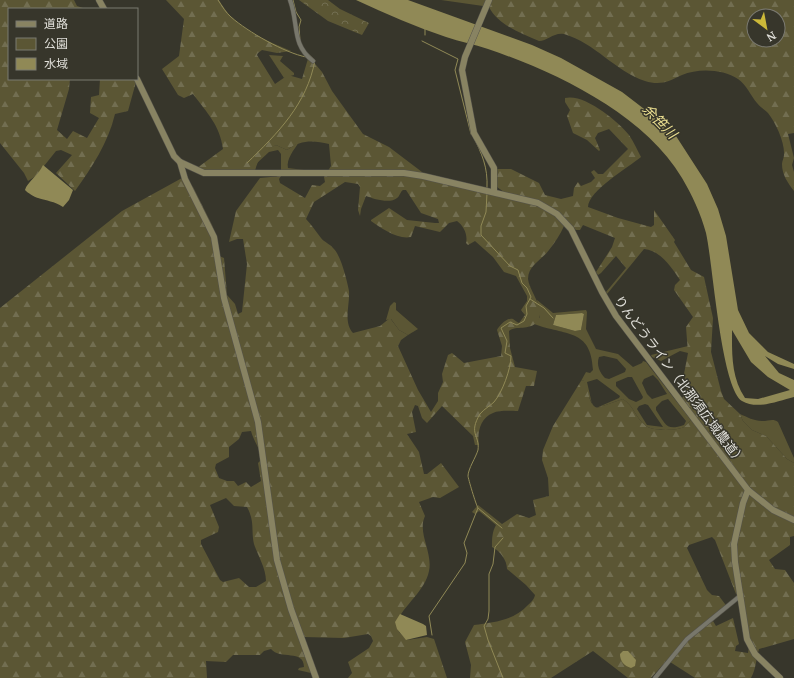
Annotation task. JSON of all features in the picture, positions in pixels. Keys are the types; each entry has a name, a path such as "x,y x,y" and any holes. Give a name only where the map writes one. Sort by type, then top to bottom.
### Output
{"street":[{"path":"290,0 295,18 299,44 304,53 313,61"},
{"path":"489,0 465,57 462,70 462,79 474,133 494,168 494,192"},
{"name":"りんどうライン（北那須広域農道）","path":"137,80 168,145 180,162 199,171 212,174 404,173 523,199 548,208 571,229 602,292 616,316 748,490 773,510 794,520"},
{"path":"180,162 185,178 214,237 228,319 258,422 277,560 291,609 316,678"},
{"path":"748,490 743,503 734,544 740,596 748,643 755,654 780,678"},
{"path":"655,678 686,639 740,596"}],"green space":[{"path":"0,0 74,0 77,6 83,8 8,8 8,80 70,80 69,89 57,130 67,139 73,131 87,138 99,118 90,113 91,97 99,95 100,80 135,80 136,82 128,111 115,114 104,145 75,191 56,173 72,155 61,150 56,151 36,176 28,181 24,173 0,143"},
{"path":"166,0 219,0 232,18 250,32 291,51 277,53 262,50 257,55 275,84 288,75 302,79 308,59 311,59 322,72 332,91 363,134 389,147 422,172 426,178 504,192 497,187 497,169 511,169 539,183 545,195 561,199 573,196 574,188 578,182 581,186 591,182 595,178 591,172 594,170 598,174 603,174 628,149 609,129 598,133 595,138 600,150 599,151 587,140 573,133 567,116 570,110 565,102 565,98 573,98 591,104 600,109 624,129 631,138 641,157 602,187 590,201 588,207 618,218 651,227 654,225 654,210 675,240 674,242 691,270 704,277 713,318 711,352 724,399 740,414 743,421 752,430 766,436 787,459 794,463 794,536 790,537 790,545 769,560 775,569 785,570 794,583 794,639 759,649 751,678 695,678 667,660 651,678 628,678 593,651 551,678 470,678 471,665 465,642 474,625 510,618 531,602 535,595 526,585 507,569 506,562 502,556 492,547 492,538 496,525 479,511 475,514 472,512 478,505 502,524 517,514 529,518 536,515 533,500 549,496 548,478 542,460 543,450 553,426 581,381 583,380 585,383 594,406 597,408 623,399 630,405 640,420 649,428 659,430 676,429 684,427 691,420 691,413 682,398 687,391 684,374 688,353 686,327 693,317 674,290 675,285 680,280 665,260 650,250 644,249 607,294 606,292 626,268 616,256 601,273 598,275 596,272 612,247 615,238 583,225 580,230 576,230 568,224 564,226 551,247 530,270 528,279 529,284 539,306 540,317 534,325 515,328 509,331 510,348 515,367 537,371 534,386 526,386 518,411 498,411 485,418 480,426 479,445 475,445 473,436 442,406 427,423 422,418 418,406 415,405 412,412 416,432 407,434 419,452 424,474 427,474 441,463 459,487 440,498 433,497 419,502 425,516 423,529 430,564 429,571 423,585 396,623 399,632 407,640 427,637 434,639 447,678 348,678 352,673 348,662 369,648 373,641 371,636 368,634 344,638 304,637 311,673 298,670 299,668 304,667 300,658 280,654 271,649 264,651 260,655 233,655 226,662 206,661 207,678 0,678 0,308 122,211 182,178 193,187 212,225 217,238 219,256 224,258 227,295 235,304 238,314 242,312 247,264 243,239 237,239 229,242 236,211 260,178 281,176 279,179 280,183 305,198 312,185 320,186 325,182 324,177 331,166 329,144 307,142 297,144 287,150 276,145 262,155 255,171 208,172 197,168 223,149 216,126 203,107 193,94 184,98 178,95 162,69 179,56 184,19","holes":["345,182 358,184 360,187 358,210 360,216 366,196 390,201 398,197 403,190 406,190 421,213 438,219 439,223 407,220 389,208 371,221 390,233 401,237 411,237 415,226 440,232 449,223 457,221 462,225 465,231 466,243 468,245 475,241 493,257 504,272 516,276 527,296 527,301 521,310 525,315 519,323 513,319 508,319 501,324 497,330 502,346 501,356 464,363 452,353 448,355 442,374 443,382 438,393 438,401 431,412 418,390 398,346 401,340 408,335 399,330 390,318 380,326 353,333 350,329 348,324 349,291 339,256 336,251 322,239 306,219 314,202","251,431 262,459 258,463 261,481 251,487 246,482 238,486 234,481 227,481 219,478 215,468 216,464 229,457 229,447 239,439 242,432","226,498 234,506 247,507 252,521 254,544 266,576 266,581 256,587 249,587 239,578 223,582 220,580 201,544 201,540 218,532 219,527 210,505","712,537 715,540 736,594 741,596 749,646 748,653 735,651 736,646 739,644 733,618 716,626 713,621 728,608 719,596 712,595 707,590 687,548 689,545"]},
{"path":"299,0 328,0 340,9 369,23 362,35 328,21"},
{"path":"441,0 486,0 483,6"},
{"path":"492,0 794,0 794,133 788,134 794,158 792,165 794,172 794,191 783,172 782,164 784,150 774,122 738,79 718,71 695,71 660,83 645,81 624,71 595,50 575,38 560,34 539,41 504,24 489,7"},
{"path":"269,55 283,56 280,61 294,73 294,75 284,78"},
{"path":"299,142 289,158 288,168 304,170 281,170 281,154 278,150 269,152 256,164 264,152 272,147 276,145 287,150"},
{"path":"537,300 553,313 586,310 586,329 596,349 618,354 633,367 642,363 643,361 646,362 691,420 685,426 680,428 659,430 646,426 630,405 623,399 597,408 619,398 620,396 597,379 587,382 592,402 583,380 581,381 586,372 590,373 593,370 591,356 587,347 582,340 575,336 534,324 540,317","holes":["584,314 581,330 575,331 553,325 556,315","604,356 617,359 626,369 625,372 609,379 605,378 602,374 598,363 599,357","653,375 667,394 652,399 647,394 642,383 644,379","632,377 643,397 636,402 629,399 616,386 616,382","668,399 686,421 684,425 670,427 662,420 656,410 656,407 662,401","645,404 648,405 663,427 647,425 637,409 639,406"]},
{"path":"394,302 396,303 396,310 418,329 408,335 399,330 391,319 386,320 390,306"},
{"path":"688,346 688,353 680,351 661,361 652,357 651,355"},
{"path":"740,414 751,419 762,421 773,420 778,422 794,458 794,463 787,459 766,436 752,430 743,421"}],"water":[{"path":"356,0 408,0 532,45 561,58 622,92 676,136 707,184 718,209 726,236 738,310 749,333 768,352 794,364 794,369 778,364 765,356 779,373 794,380 794,397 768,404 754,405 742,401 735,391 728,373 723,350 709,249 702,219 682,178 666,155 645,134 622,115 596,98 542,70 488,49 451,39 424,29","holes":["732,330 751,362 768,377 790,390 758,399 745,398 737,382 733,365"]},
{"path":"43,165 73,190 69,200 63,207 54,202 35,197 25,190"},
{"path":"584,314 581,330 575,331 553,325 556,315"},
{"path":"400,614 426,626 427,635 406,640 397,629 395,622"},
{"path":"623,651 628,651 636,660 635,666 631,668 623,663 620,654"}],"waterway":[{"path":"218,0 229,15 247,29 278,47 306,57"},
{"path":"293,0 296,12 301,20 299,27 300,40"},
{"path":"425,28 425,35"},
{"path":"422,41 458,59 455,70 471,134"},
{"path":"247,163 280,129 298,104 311,76 315,60 307,53"},
{"path":"473,136 484,161 487,188"},
{"path":"432,635 429,616 465,563 467,553 464,543 478,508 469,481 468,473 478,450 475,426 480,414 497,398 508,374 511,361 511,356 505,353 507,341 501,328 510,322 517,325 524,321 527,314 526,306 531,297 527,288 522,283 518,270 510,266 481,235 481,226 486,212 487,193"},
{"path":"530,299 544,308 553,318"},
{"path":"478,508 502,528"},
{"path":"503,538 495,547 493,564 489,574 489,611 488,619 484,626 503,678"}],"water label":[{"name":"余笹川","path":"660,121"}]}
